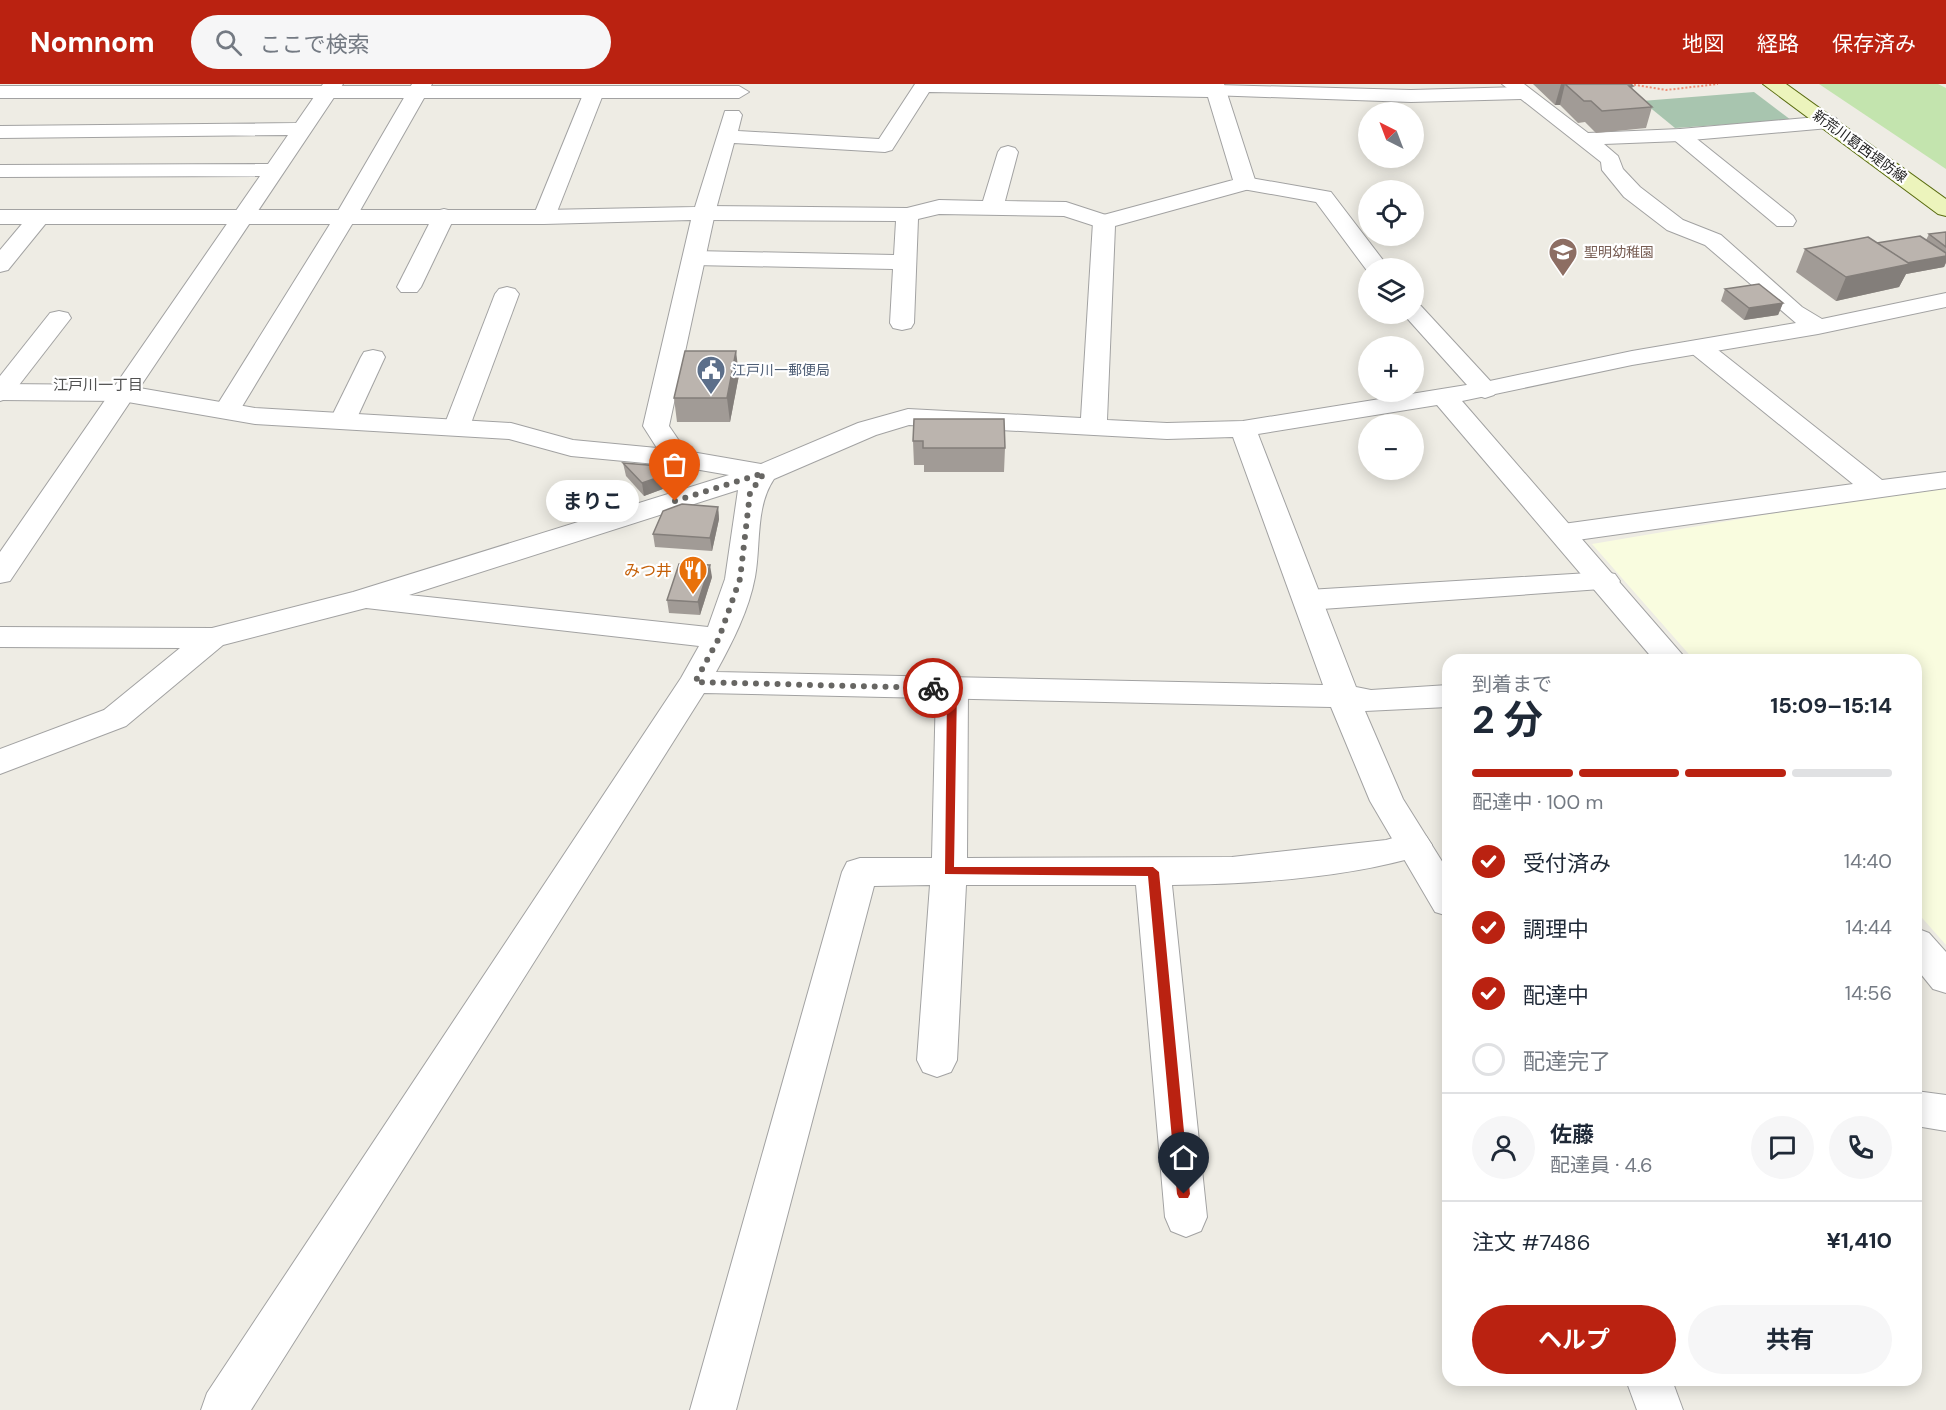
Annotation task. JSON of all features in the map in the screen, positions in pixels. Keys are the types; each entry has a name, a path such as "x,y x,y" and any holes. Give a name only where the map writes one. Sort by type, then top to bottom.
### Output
{"main road":[{"name":"新荒川葛西堤防線","path":"1773,84 1946,210"}],"street":[{"path":"726,136 885,146 923,86 1215,88 1411,96 1517,89 1611,160 1613,170 1632,192 1675,225 1713,240 1794,312 1818,327"},
{"path":"0,92 76,88 505,88 594,92 740,88 704,213 656,426 677,458"},
{"path":"0,574 330,88"},
{"path":"226,410 346,216 419,88"},
{"path":"1215,88 1245,183"},
{"path":"543,217 594,92"},
{"path":"1586,139 1680,135 1828,122"},
{"path":"0,132 302,129"},
{"path":"1680,135 1785,221"},
{"path":"992,208 1008,152"},
{"path":"0,171 274,170"},
{"path":"0,217 907,214 939,207 1065,209 1104,222 1245,183 1323,197 1369,258"},
{"path":"902,323 907,214"},
{"path":"409,287 444,216"},
{"path":"0,265 40,217"},
{"path":"1094,426 1104,222"},
{"path":"694,258 903,262"},
{"path":"457,426 507,294"},
{"path":"0,637 212,638 361,600 764,473 867,429 908,417 1167,431 1243,429 1485,390 1632,358 1818,327 1946,300"},
{"path":"0,393 59,318"},
{"path":"1424,323 1485,390"},
{"path":"1699,347 1877,490"},
{"path":"343,420 373,357"},
{"path":"0,393 122,393 255,416 457,426 511,431 571,448 677,458 764,473"},
{"path":"1444,397 1666,654"},
{"path":"1243,429 1343,696 1387,801 1442,892"},
{"path":"224,1410 695,682 719,638 740,579 750,493 764,473"},
{"path":"1563,533 1946,480"},
{"path":"1308,600 1605,581"},
{"path":"361,600 719,638"},
{"path":"0,762 115,718 212,638"},
{"path":"695,682 1343,696 1371,701 1442,696"},
{"path":"937,1060 949,872 952,689"},
{"path":"713,1410 860,872 1232,871 1386,853 1414,845"},
{"path":"1153,872 1186,1217"},
{"path":"1922,950 1946,978"},
{"path":"1922,1110 1946,1113"},
{"path":"1651,1386 1660,1410"}],"path":[{"path":"1630,84 1666,90 1718,84"}],"shaded area":[{"path":"1754,92 1791,120 1675,128 1642,101"},
{"path":"1946,484 1946,945 1922,918 1922,654 1689,654 1592,544"}],"green space":[{"path":"1819,84 1938,84 1946,88 1946,169"}],"building":[{"path":"1565,84 1631,84 1633,86 1629,86 1652,107 1602,111 1591,101 1584,101"},
{"path":"1946,232 1946,247 1929,234"},
{"path":"1920,236 1946,253 1946,256 1907,263 1877,243"},
{"path":"1868,237 1910,264 1846,277 1805,249"},
{"path":"1759,284 1783,303 1749,308 1725,289"},
{"path":"685,351 736,351 727,398 674,398"},
{"path":"914,419 1004,419 1005,448 923,448 923,441 913,441"},
{"path":"623,463 685,468 642,483"},
{"path":"682,504 718,507 710,538 653,534 663,511"},
{"path":"679,564 710,565 698,602 667,600"}],"way so far":[{"path":"675,501 764,473 750,493 740,579 719,638 695,682 933,688"}],"place":[{"name":"聖明幼稚園","path":"1563,278"},
{"name":"江戸川一郵便局","path":"711,396"},
{"name":"まりこ","path":"675,501"},
{"name":"みつ井","path":"693,596"}],"district":[{"name":"江戸川一丁目","path":"98,385"}],"route":[{"path":"933,688 952,689 949,872 1153,872 1184,1194"}]}
